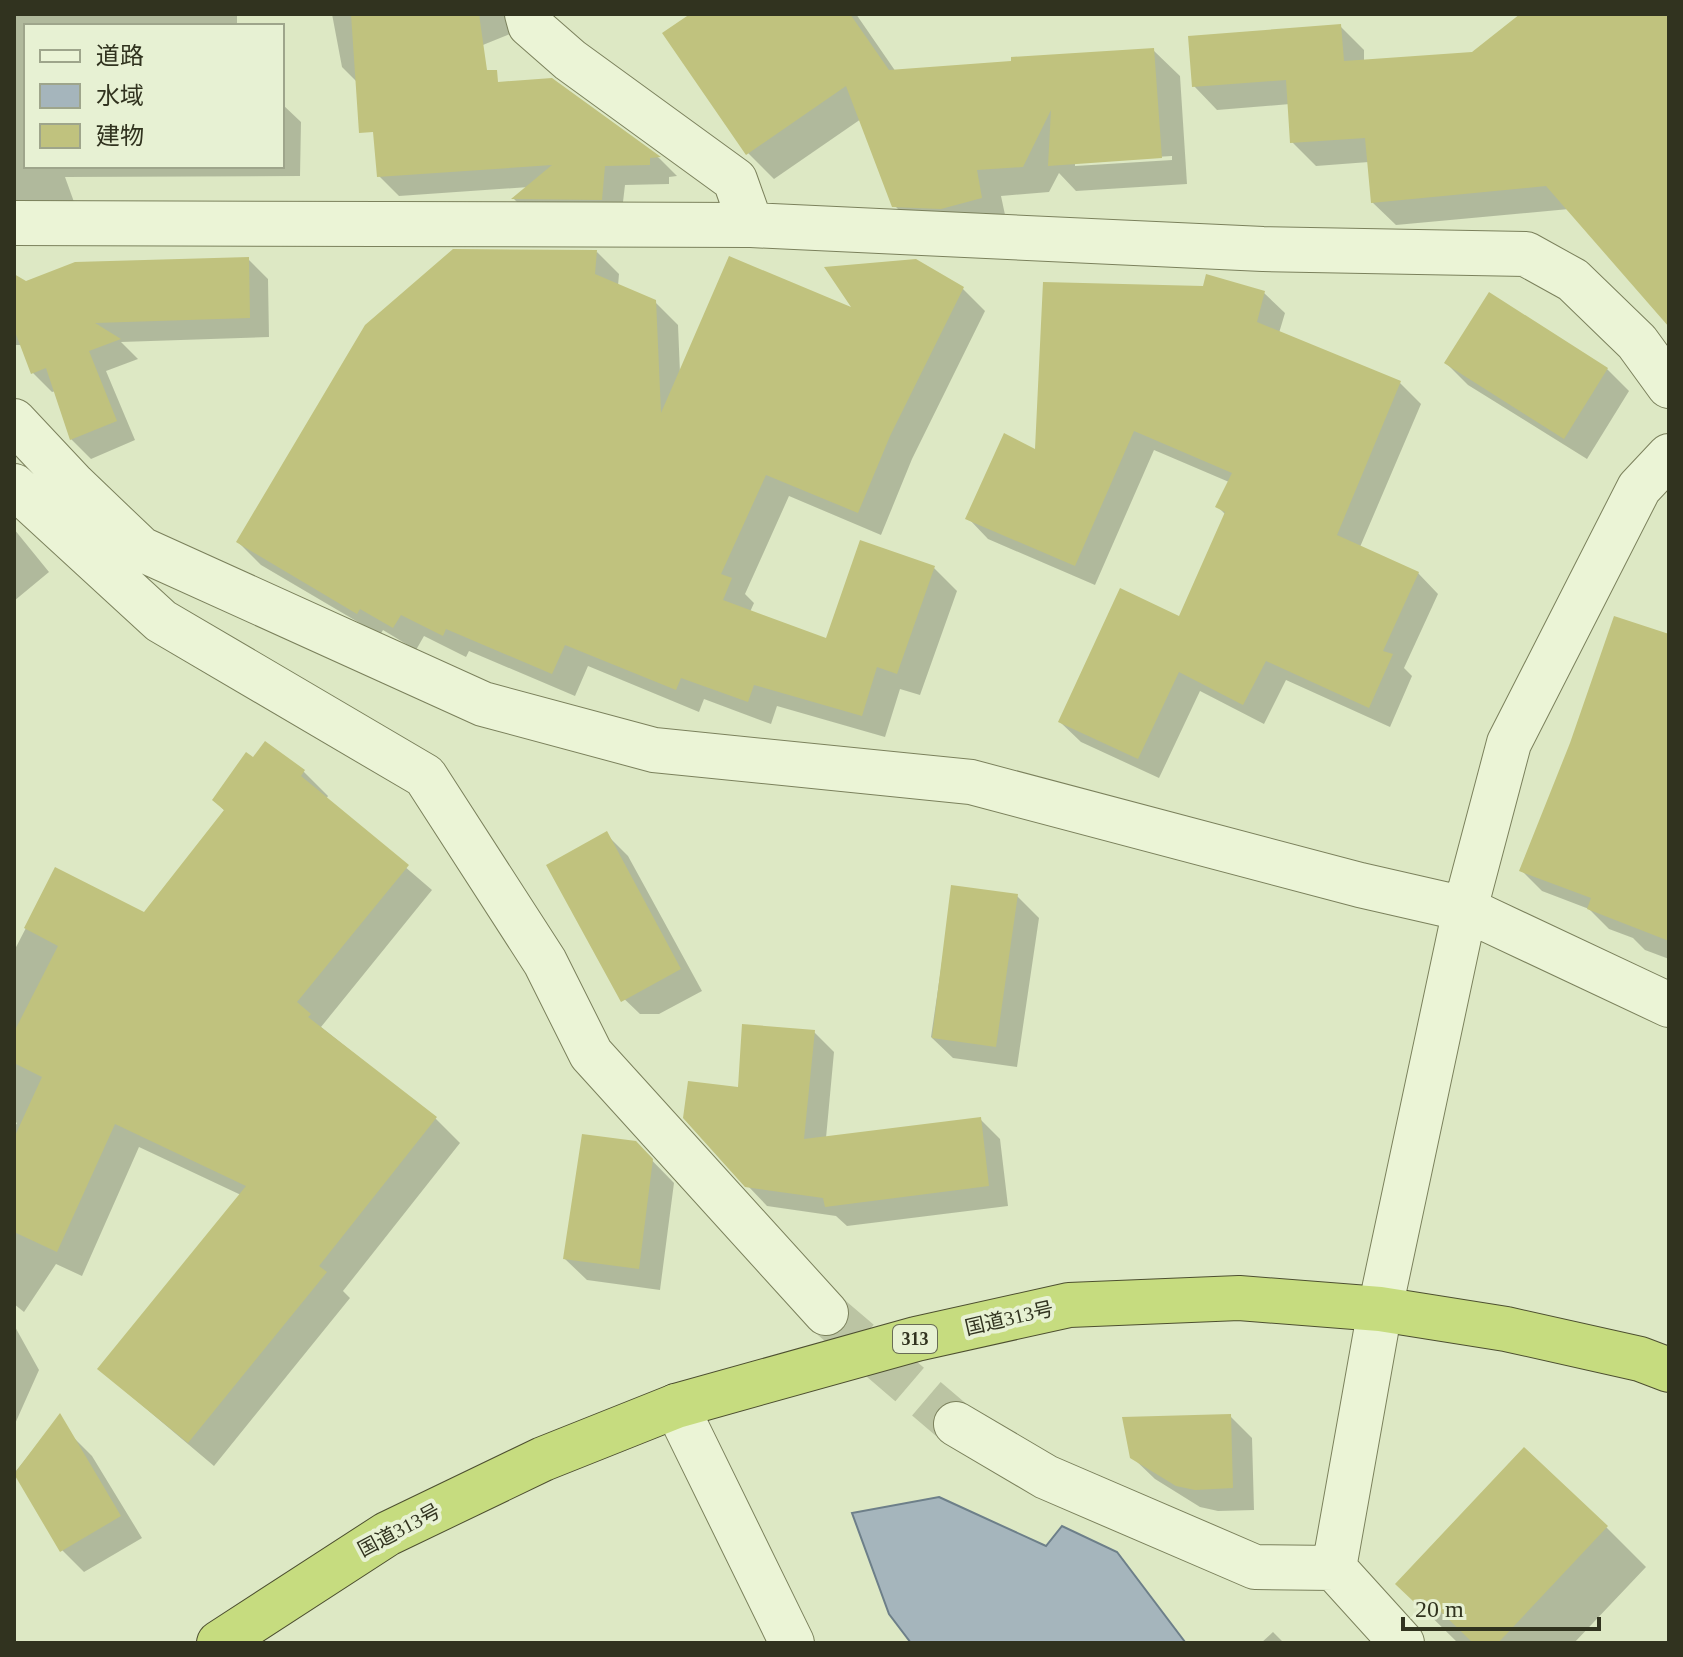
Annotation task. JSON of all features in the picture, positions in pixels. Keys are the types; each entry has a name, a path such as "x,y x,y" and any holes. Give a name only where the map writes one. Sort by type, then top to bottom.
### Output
{"highway":[{"name":"国道313号","path":"219,1643 387,1534 543,1459 676,1406 916,1339 1069,1305 1239,1298 1380,1309 1506,1329 1640,1359 1669,1370"}],"street":[{"path":"527,14 530,25 570,60 735,180 751,225"},
{"path":"14,223 751,225 1263,249 1526,254 1573,280 1637,342 1669,386"},
{"path":"14,421 74,485 141,549 483,704 654,750 971,782 1360,885 1465,909 1669,1005"},
{"path":"1334,1568 1380,1309 1465,909 1509,743 1639,488 1669,456"},
{"path":"14,486 161,621 425,776 545,962 591,1054 826,1313"},
{"path":"676,1406 792,1643"},
{"path":"956,1424 1046,1477 1255,1567 1334,1568 1402,1643"}],"water":[{"path":"939,1497 1046,1546 1062,1526 1117,1552 1185,1642 911,1643 889,1614 852,1513"}],"building":[{"path":"351,14 479,14 487,70 497,70 498,82 552,78 661,157 650,158 650,165 605,166 602,200 511,199 552,165 377,177 373,132 359,133"},
{"path":"690,14 850,14 889,70 1011,61 1011,57 1154,48 1162,158 1048,166 1051,110 1023,167 977,170 982,198 941,209 892,207 846,86 746,155 662,33"},
{"path":"1520,14 1669,14 1669,327 1546,186 1371,203 1365,138 1290,143 1286,80 1192,87 1188,36 1341,24 1344,61 1472,52"},
{"path":"453,249 597,250 595,274 656,300 661,413 729,256 851,307 824,267 916,259 964,287 890,436 858,513 766,475 721,574 732,578 723,600 826,638 860,540 935,566 897,674 877,667 862,716 754,685 748,702 681,678 676,690 565,645 552,674 446,629 443,636 401,615 393,628 360,609 357,614 236,542 365,325"},
{"path":"249,257 250,318 95,323 121,339 89,351 117,421 70,440 46,368 31,374 14,329 14,274 26,281 75,262"},
{"path":"1206,274 1265,291 1257,322 1401,381 1337,535 1419,572 1383,651 1393,654 1369,708 1266,661 1243,705 1179,672 1138,759 1058,722 1120,588 1179,616 1225,512 1215,507 1232,473 1134,431 1075,566 965,519 1004,433 1035,449 1043,282 1203,286"},
{"path":"1489,292 1608,368 1564,439 1444,363"},
{"path":"1614,616 1669,634 1669,941 1587,909 1591,898 1519,871 1570,743"},
{"path":"265,741 305,770 301,776 409,865 297,1002 311,1014 308,1017 437,1117 319,1266 327,1272 188,1443 97,1369 246,1186 115,1124 57,1252 14,1232 14,1138 42,1077 14,1063 14,1032 58,946 24,928 55,867 144,912 224,810 212,800 246,752 253,757"},
{"path":"607,831 681,969 621,1002 546,865"},
{"path":"951,885 1018,894 996,1047 932,1038"},
{"path":"742,1024 815,1030 804,1139 981,1117 989,1186 825,1207 823,1198 745,1187 683,1118 688,1081 738,1087"},
{"path":"582,1134 636,1141 653,1159 639,1269 563,1259"},
{"path":"60,1413 121,1516 60,1552 14,1474"},
{"path":"1231,1414 1233,1488 1195,1490 1176,1486 1130,1458 1122,1417"},
{"path":"1524,1447 1608,1526 1498,1643 1473,1643 1440,1611 1432,1619 1395,1584"}],"tunnel":[{"path":"826,1313 956,1424"}]}
